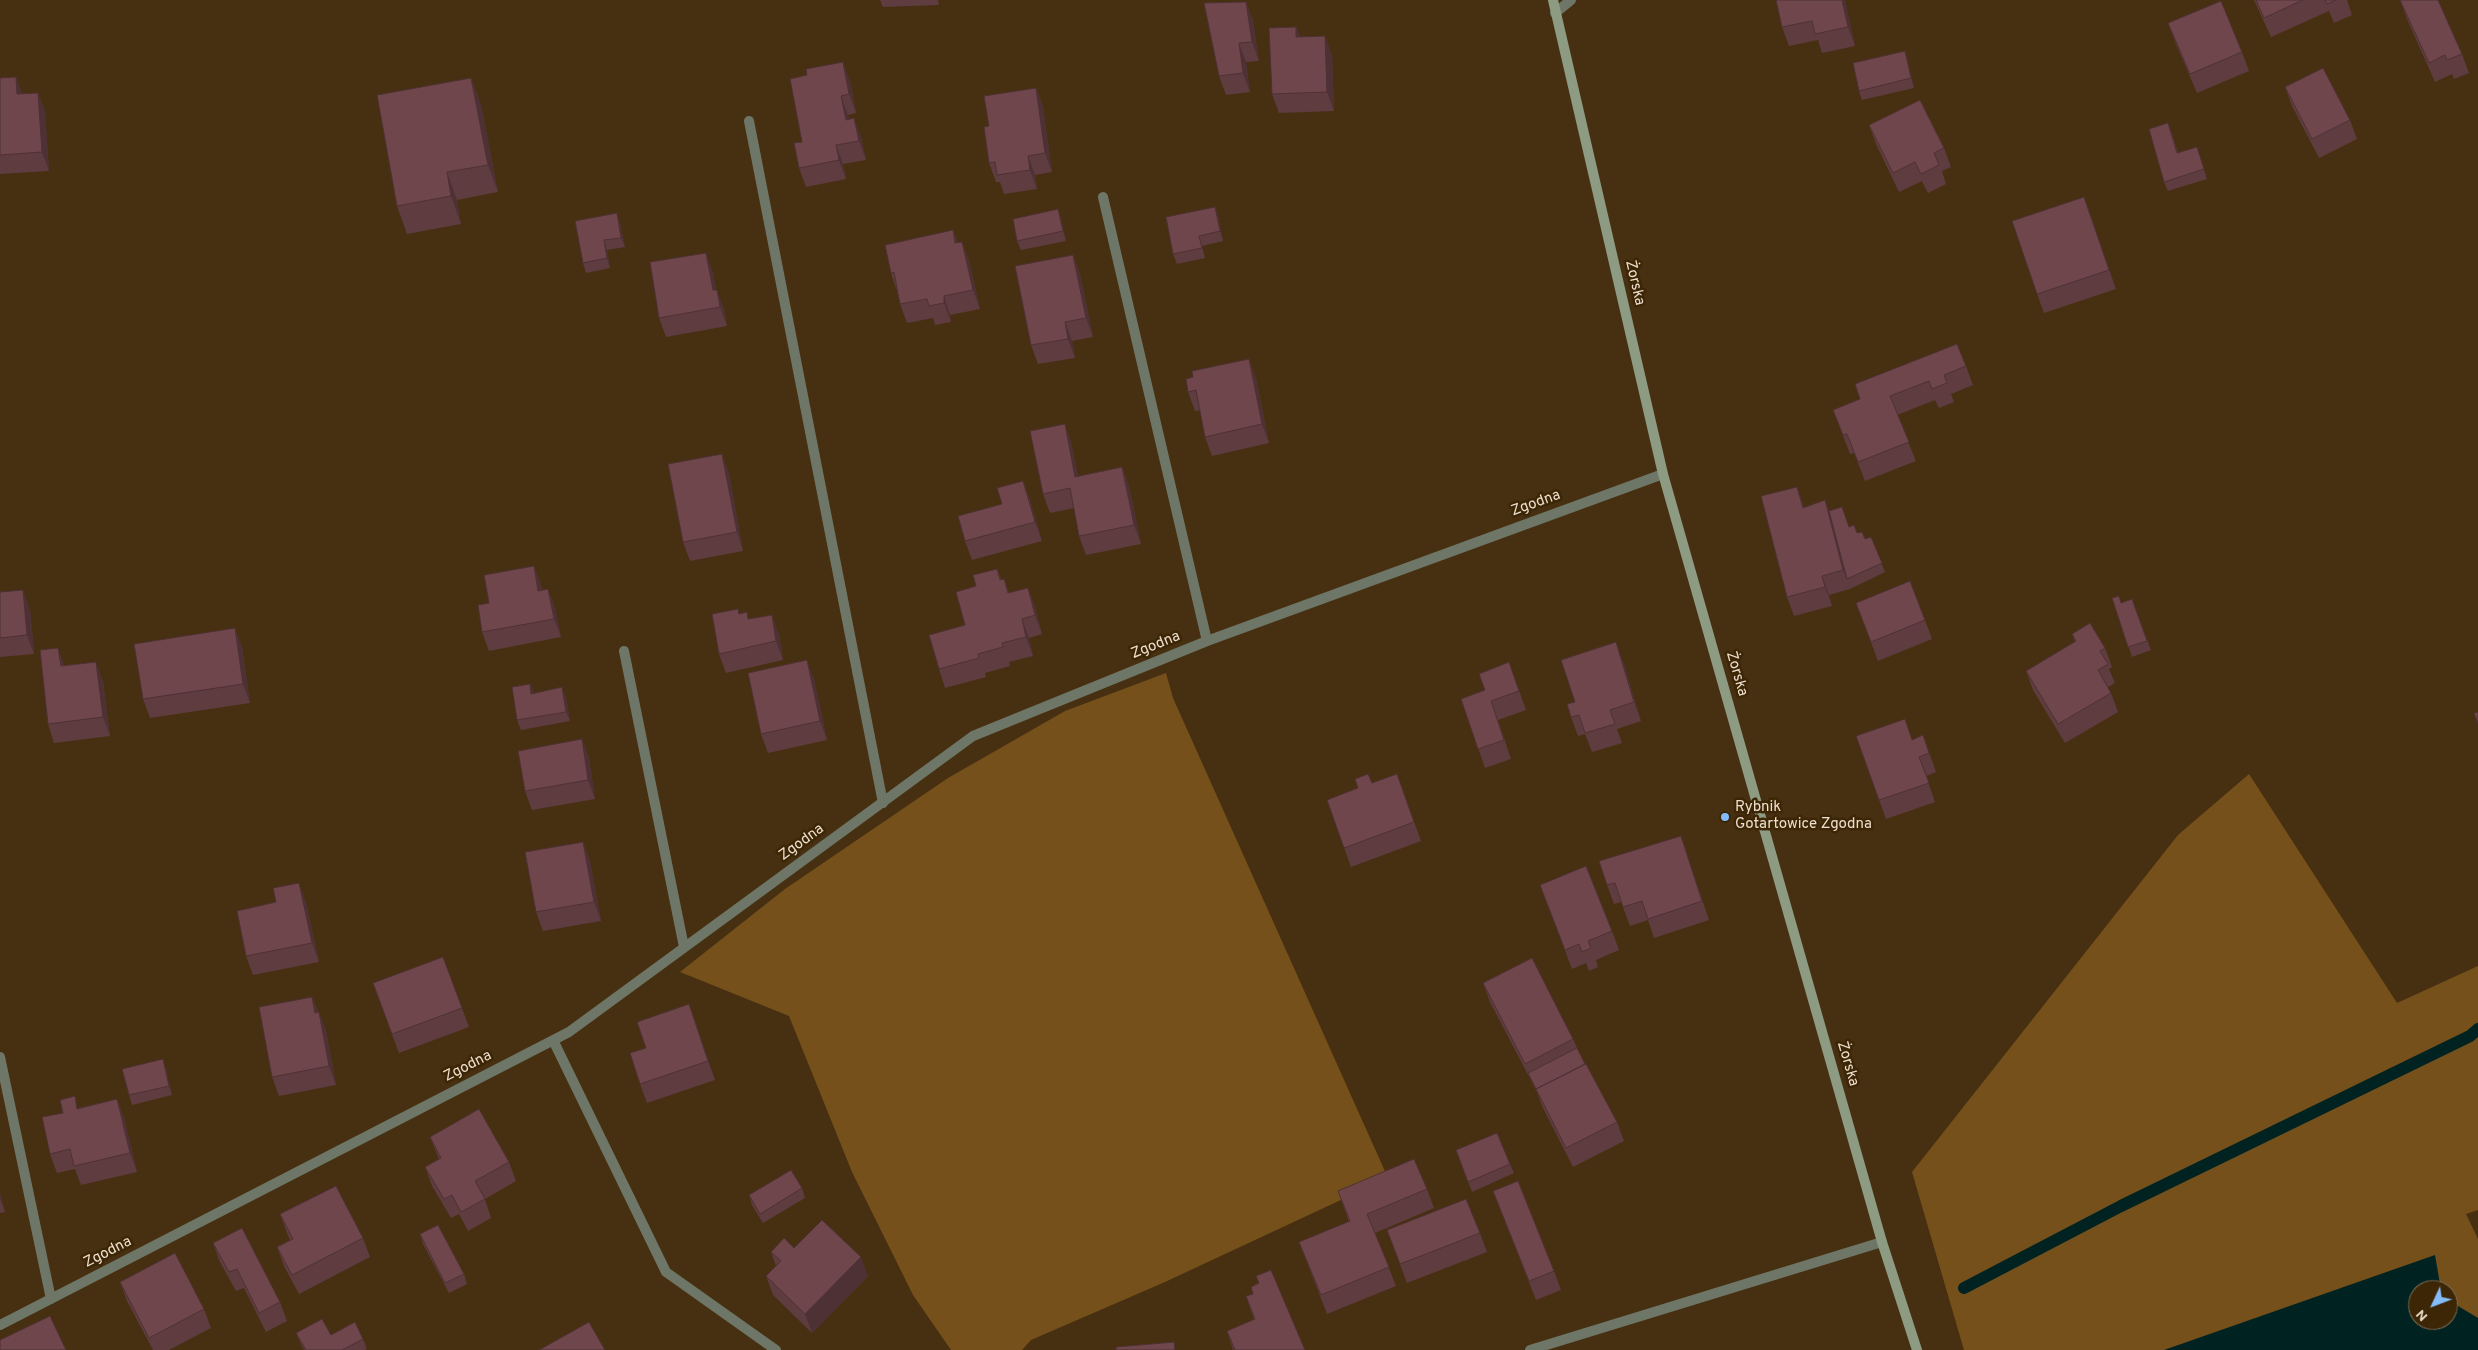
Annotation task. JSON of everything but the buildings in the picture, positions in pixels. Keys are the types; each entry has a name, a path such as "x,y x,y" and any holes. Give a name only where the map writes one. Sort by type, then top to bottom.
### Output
{"main road":[{"name":"Żorska","path":"1553,0 1663,474 1882,1242 1917,1350"}],"street":[{"path":"1555,13 1571,0"},
{"path":"749,121 883,802"},
{"path":"1103,197 1207,641"},
{"name":"Zgodna","path":"0,1325 569,1032 973,736 1207,641 1663,474"},
{"path":"624,652 684,947"},
{"path":"553,1040 666,1272 776,1350"},
{"path":"0,1058 50,1299"},
{"path":"1530,1350 1882,1242"}],"shaded area":[{"path":"1166,673 1173,698 1388,1178 1165,1282 1031,1340 1022,1350 951,1350 913,1295 852,1172 789,1016 680,972 785,889 948,778 1065,711"},
{"path":"2249,774 2397,1003 2478,966 2478,1210 2466,1214 2478,1239 2478,1350 1964,1350 1912,1172 2178,835"}],"water":[{"path":"2435,1255 2439,1280 2408,1280 2408,1330 2458,1330 2458,1306 2478,1318 2478,1350 2164,1350"}],"waterway":[{"path":"1964,1288 2121,1206 2470,1036 2478,1029"}],"place":[{"name":"Rybnik Gotartowice Zgodna","path":"1725,817"}]}
